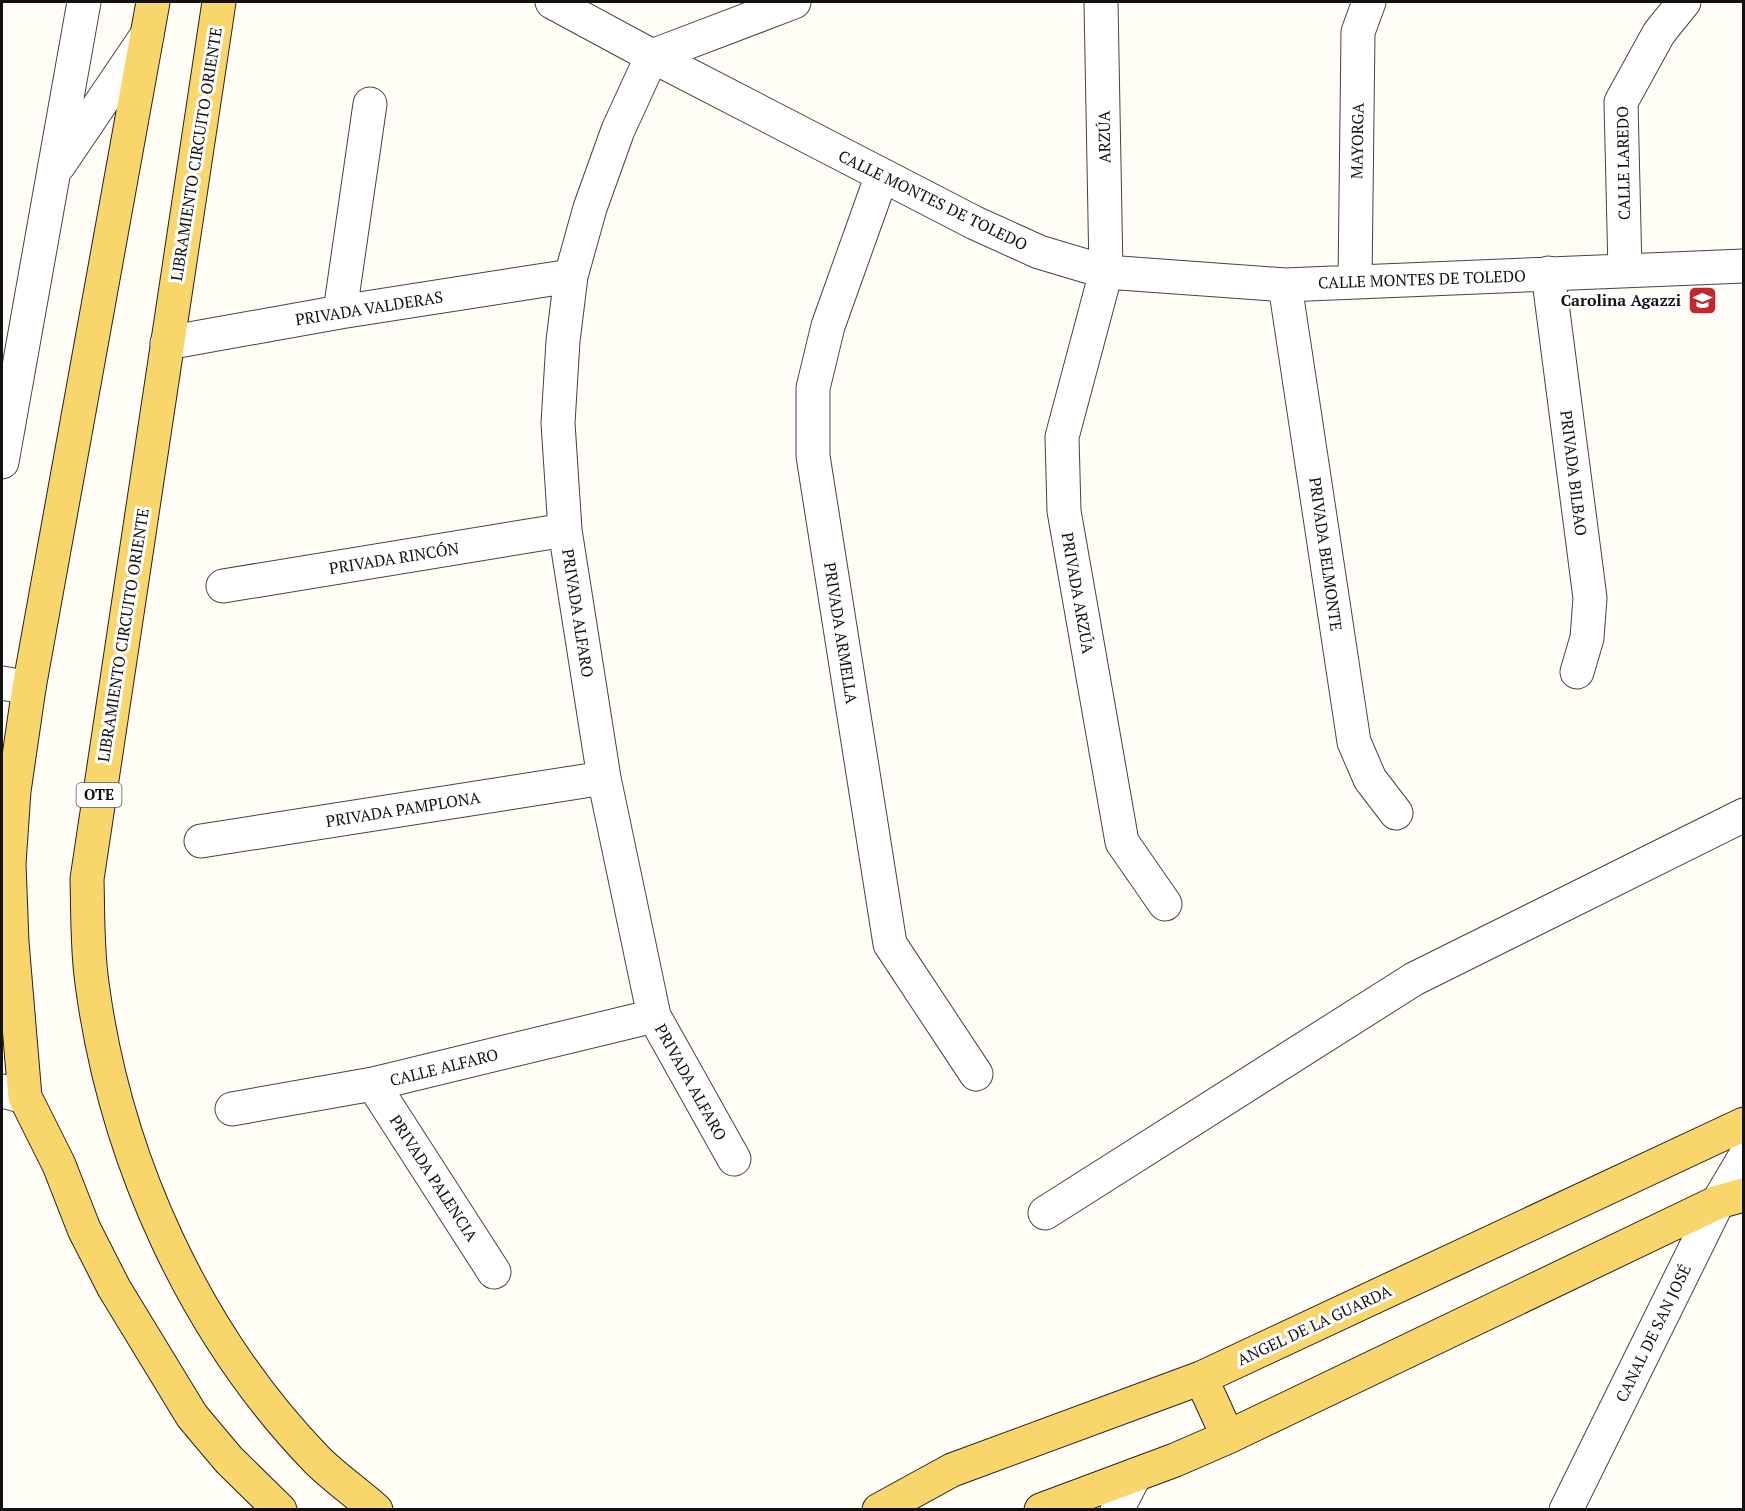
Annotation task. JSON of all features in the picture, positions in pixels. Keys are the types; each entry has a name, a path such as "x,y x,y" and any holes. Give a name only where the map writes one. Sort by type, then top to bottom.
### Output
{"main road":[{"path":"153,2 15,686 14,791 9,864 13,1094 59,1165 84,1229 114,1288 192,1416 229,1460 280,1509"},
{"name":"LIBRAMIENTO CIRCUITO ORIENTE","path":"219,2 87,879 92,982 109,1078 130,1152 183,1275 262,1396 318,1461 376,1509"},
{"name":"ANGEL DE LA GUARDA","path":"879,1509 952,1470 1201,1378 1743,1124"},
{"path":"1041,1509 1135,1475 1228,1437 1731,1198"},
{"path":"1201,1378 1228,1437"}],"street":[{"path":"2,462 84,2"},
{"name":"CALLE MONTES DE TOLEDO","path":"552,2 975,223 1039,252 1106,272 1286,285 1743,266"},
{"path":"652,56 794,2"},
{"name":"ARZÚA","path":"1101,2 1106,272"},
{"name":"MAYORGA","path":"1355,282 1358,32 1369,2"},
{"name":"CALLE LAREDO","path":"1625,271 1621,102 1659,33 1684,2"},
{"path":"52,175 147,35"},
{"name":"PRIVADA ALFARO","path":"652,56 618,130 590,208 571,276 563,341 558,423 565,530 604,778 654,1016 734,1159"},
{"path":"340,312 370,104"},
{"name":"PRIVADA ARMELLA","path":"882,175 828,326 813,388 813,456 890,944 976,1074"},
{"name":"PRIVADA ARZÚA","path":"1106,272 1062,437 1064,511 1122,843 1165,904"},
{"name":"PRIVADA BILBAO","path":"1548,273 1590,598 1587,638 1576,672"},
{"name":"PRIVADA VALDERAS","path":"167,343 340,312 571,276"},
{"name":"PRIVADA BELMONTE","path":"1286,285 1354,742 1370,779 1396,813"},
{"name":"PRIVADA RINCÓN","path":"223,586 565,530"},
{"name":"PRIVADA PAMPLONA","path":"201,841 604,778"},
{"path":"1045,1213 1414,979 1743,815"},
{"name":"CALLE ALFARO","path":"231,1109 373,1084 654,1016"},
{"name":"PRIVADA PALENCIA","path":"373,1084 494,1272"},
{"name":"CANAL DE SAN JOSÉ","path":"1573,1506 1731,1198 1743,1158"},
{"path":"1117,1509 1135,1475"}],"place":[{"name":"Carolina Agazzi","path":"1702,300"}]}
